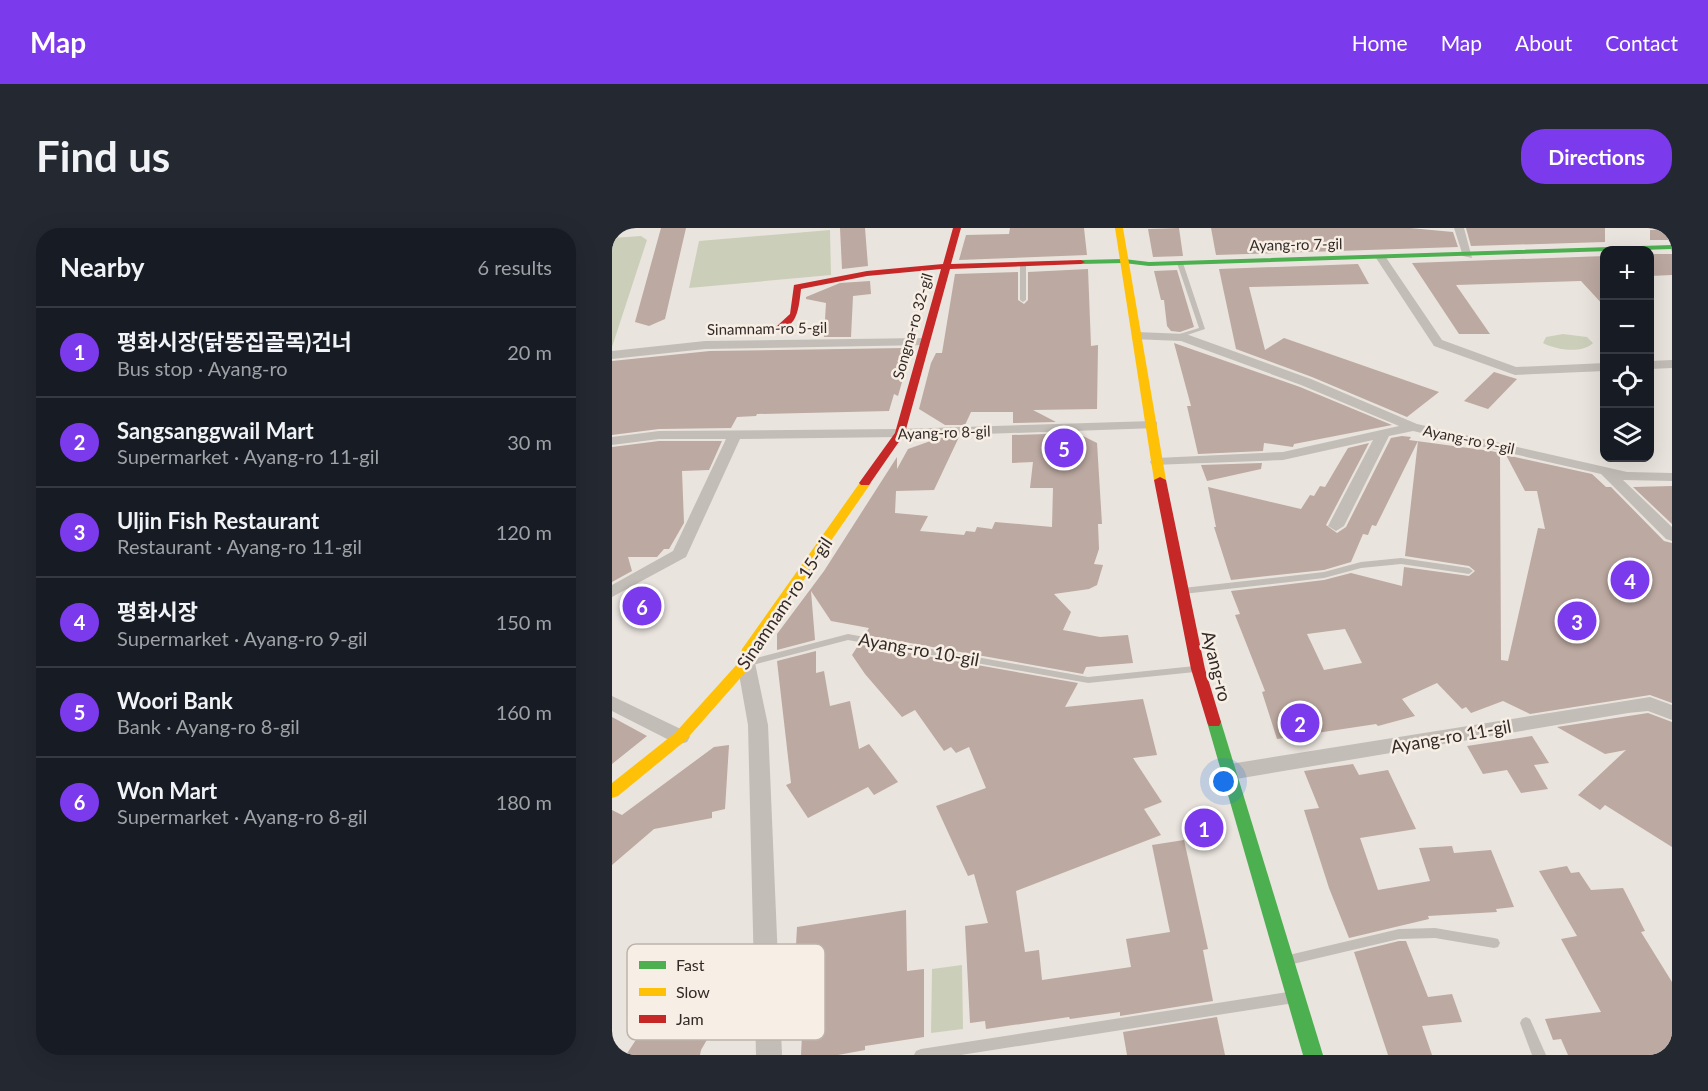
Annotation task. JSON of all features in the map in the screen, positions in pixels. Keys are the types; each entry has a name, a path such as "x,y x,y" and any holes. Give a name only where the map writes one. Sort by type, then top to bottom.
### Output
{"street":[{"name":"Songna-ro 32-gil","path":"900,433 923,342 957,228"},
{"name":"Ayang-ro","path":"1119,228 1157,462 1198,669 1313,1055"},
{"path":"1459,228 1468,256"},
{"name":"Ayang-ro 7-gil","path":"1124,261 1180,263 1468,256 1672,247"},
{"path":"1381,258 1438,343 1515,371 1600,367"},
{"path":"756,332 780,328 794,315 797,287 839,276 946,267 1124,261"},
{"path":"1137,336 1175,337 1306,382 1413,427"},
{"name":"Sinamnam-ro 5-gil","path":"612,355 705,345 923,342"},
{"path":"1654,365 1672,364"},
{"name":"Ayang-ro 8-gil","path":"612,441 659,435 900,433 1152,424"},
{"name":"Ayang-ro 9-gil","path":"1157,462 1283,456 1413,427 1602,468 1627,476 1672,477"},
{"name":"Sinamnam-ro 15-gil","path":"612,792 680,737 746,663 747,652 900,433"},
{"path":"612,592 680,554 735,434"},
{"path":"1336,526 1383,435"},
{"path":"1602,468 1672,536"},
{"path":"746,663 758,725 765,944"},
{"path":"612,703 680,737"},
{"name":"Ayang-ro 11-gil","path":"1230,772 1628,706 1650,704 1672,713"},
{"path":"768,1040 769,1055"}],"lane":[{"path":"1175,337 1202,329 1180,263"},
{"path":"1023,265 1023,300"},
{"path":"1181,591 1314,576 1361,565 1401,561 1469,571"},
{"name":"Ayang-ro 10-gil","path":"746,663 848,636 1088,680 1198,669"},
{"path":"1285,961 1400,934 1435,933 1494,943"},
{"path":"921,1055 1296,997"},
{"path":"1526,1023 1539,1055"}],"green space":[{"path":"830,230 831,275 689,288 699,241"},
{"path":"641,236 647,240 612,347 612,238"},
{"path":"1563,334 1587,337 1593,343 1582,349 1569,350 1543,343 1546,337"},
{"path":"962,965 963,1029 931,1033 932,969"}],"building":[{"path":"661,228 686,228 665,319 649,326 635,322"},
{"path":"840,228 865,228 868,266 842,269"},
{"path":"1010,228 1084,228 1087,255 959,260 966,235 1009,234"},
{"path":"1179,228 1183,256 1153,257 1148,229"},
{"path":"1211,228 1410,228 1453,232 1458,247 1216,255"},
{"path":"1466,228 1605,228 1605,242 1471,246"},
{"path":"1672,229 1672,240 1650,240 1650,230"},
{"path":"1654,254 1672,254 1672,275 1654,276"},
{"path":"1600,256 1600,302 1581,281 1456,285 1490,334 1459,334 1412,263"},
{"path":"1358,264 1369,284 1249,287 1265,350 1284,338 1439,392 1407,417 1312,377 1236,349 1219,269"},
{"path":"1088,269 1091,346 1098,345 1097,409 1033,410 1056,422 1013,423 1013,412 971,412 965,425 945,425 919,409 931,363 936,353 942,353 955,274 1018,272 1018,300 1024,304 1028,300 1028,272"},
{"path":"1177,270 1194,327 1180,332 1171,331 1167,326 1164,300 1161,300 1154,271"},
{"path":"870,281 871,294 853,296 851,337 824,337 826,303 806,299 806,297 840,283"},
{"path":"1174,343 1300,387 1392,425 1294,444 1293,447 1264,443 1263,451 1198,454 1187,406 1191,406"},
{"path":"907,348 911,350 898,396 894,394 889,411 757,414 756,416 737,417 731,428 659,429 612,435 612,361 710,351"},
{"path":"1494,372 1517,379 1488,409 1464,401"},
{"path":"1077,433 1097,443 1102,524 1098,524 1099,549 1094,564 1103,565 1097,585 1089,589 1054,594 1071,612 1063,630 1100,637 1128,635 1133,663 1086,667 1083,674 865,635 869,628 831,621 811,591 815,640 777,650 777,634 824,571 897,457 897,469 908,449 939,438 959,437 934,490 896,491 895,513 928,516 920,531 964,535 966,531 975,532 977,527 992,529 995,522 1052,527 1053,488 1030,488 1033,462 1012,463 1012,435"},
{"path":"1411,437 1409,440 1418,441 1376,526 1372,525 1368,535 1363,534 1351,562 1324,570 1231,580 1214,527 1216,527 1208,487 1301,509 1310,495 1314,496 1320,486 1325,487 1348,448 1369,443 1326,525 1337,533 1346,527 1391,438"},
{"path":"659,441 722,441 709,470 682,471 684,523 669,549 664,549 657,557 628,557 632,571 612,582 612,447"},
{"path":"1418,441 1500,453 1501,660 1508,661 1538,528 1545,529 1537,491 1525,491 1506,455 1592,474 1606,487 1611,487 1664,541 1672,543 1672,703 1650,695 1530,714 1503,701 1471,713 1466,707 1462,709 1437,683 1402,699 1415,716 1378,726 1376,724 1277,739 1262,692 1265,691 1235,615 1240,614 1231,591 1324,580 1351,573 1402,586 1404,567 1469,576 1475,571 1469,566 1405,556","holes":["1345,629 1362,663 1324,670 1307,634"]},
{"path":"1262,463 1261,469 1207,481 1201,465"},
{"path":"1672,486 1672,524 1633,487"},
{"path":"859,644 1078,683 1065,707 1143,699 1157,755 1133,758 1162,802 1144,809 1161,835 1016,891 1025,952 1039,950 1042,980 1131,967 1126,939 1170,932 1152,845 1184,840 1208,949 1203,950 1213,1001 1120,1016 1120,1012 986,1029 985,1021 970,1023 965,926 988,923 974,874 968,876 936,806 986,788 969,747 956,753 951,747 944,751 915,710 902,717 865,674 852,655"},
{"path":"816,651 816,673 824,671 830,706 850,701 859,749 869,744 898,782 874,795 868,787 808,818 786,785 791,783 777,661"},
{"path":"1648,713 1672,722 1672,847 1605,805 1600,810 1578,795 1626,750 1605,754 1557,727"},
{"path":"612,717 647,736 612,764"},
{"path":"1532,736 1549,763 1534,765 1548,789 1521,793 1507,770 1483,774 1467,746"},
{"path":"729,745 725,809 712,812 712,818 654,829 612,865 612,810 622,815 714,747"},
{"path":"1353,764 1359,775 1388,770 1416,829 1360,838 1378,890 1430,881 1419,848 1452,846 1454,853 1491,850 1514,907 1496,909 1497,912 1428,916 1429,919 1349,938 1329,888 1304,810 1319,808 1304,771"},
{"path":"1567,866 1571,873 1579,872 1591,890 1623,888 1645,931 1641,932 1672,982 1672,1055 1568,1055 1561,1039 1553,1040 1545,1019 1601,1012 1561,939 1577,936 1539,871"},
{"path":"906,910 907,971 924,969 924,1037 865,1046 865,1050 838,1055 801,1055 802,1040 825,1040 825,944 796,944 797,927"},
{"path":"1406,941 1428,997 1452,994 1462,1022 1422,1026 1432,1055 1388,1055 1354,952"},
{"path":"1217,1017 1225,1055 1127,1055 1123,1032"},
{"path":"636,1040 707,1040 700,1055 626,1055"}],"traffic: fast":[{"path":"1081,262 1124,261 1149,264 1672,247"},
{"path":"1214,722 1313,1055"}],"traffic: slow":[{"path":"1119,228 1160,480"},
{"path":"612,792 680,737 746,663 747,652 865,483"}],"traffic: jam":[{"path":"865,483 900,433 957,228"},
{"path":"756,332 780,328 794,315 797,287 832,279 938,267 1081,262"},
{"path":"1160,480 1198,669 1214,722"}],"place":[{"name":"Woori Bank","path":"1064,448"},
{"name":"평화시장","path":"1630,580"},
{"name":"Won Mart","path":"642,606"},
{"name":"Uljin Fish Restaurant","path":"1577,621"},
{"name":"Sangsanggwail Mart","path":"1300,723"},
{"name":"평화시장(닭똥집골목)건너","path":"1204,828"}]}
